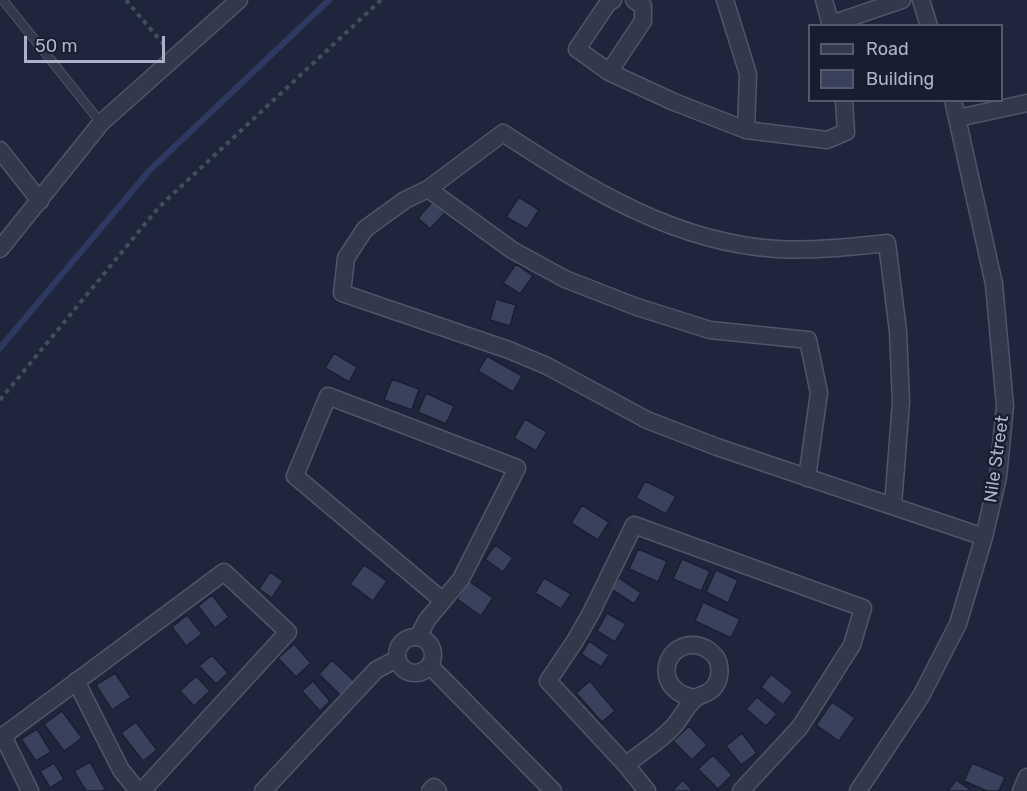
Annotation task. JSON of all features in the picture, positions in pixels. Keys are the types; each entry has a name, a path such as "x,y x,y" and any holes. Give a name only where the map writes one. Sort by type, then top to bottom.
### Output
{"street":[{"path":"0,249 101,123 238,0"},
{"path":"614,0 608,3 577,49 609,72 674,102 746,130 827,140 846,132 844,102"},
{"path":"609,72 643,21 643,6 634,0"},
{"path":"725,0 748,74 746,130"},
{"path":"824,0 831,24"},
{"path":"834,24 902,0"},
{"path":"921,0 928,24"},
{"name":"Nile Street","path":"858,791 921,696 958,624 984,537 998,477 1005,406 994,284 954,102"},
{"path":"958,118 1027,103"},
{"path":"893,504 901,402 898,331 887,243 831,249 776,249 732,243 671,227 606,197 503,133 429,189 405,200 365,229 346,258 342,292 510,350 547,366 647,420 717,447 893,504 984,537"},
{"path":"0,150 40,201"},
{"path":"429,189 512,250 565,279 637,307 710,330 808,340 819,393 807,478"},
{"path":"418,637 427,620 461,579 517,468 328,396 295,476 442,600"},
{"path":"647,791 548,681 591,613 634,525 863,608 852,645 800,727 741,791"},
{"path":"30,791 3,736 76,681 224,572 288,632 140,791 122,770 76,681"},
{"path":"418,637 427,641 432,648 434,658 430,666 421,672 411,673 402,668 397,659 398,650 402,642 418,637"},
{"path":"263,791 376,670 397,659"},
{"path":"430,666 553,791"},
{"path":"626,765 674,727 696,698"},
{"path":"1021,791 1027,777"}],"lane":[{"path":"3,0 101,123"}],"path":[{"path":"126,0 175,58"},
{"path":"0,400 159,207 381,0"}],"building":[{"path":"519,197 539,210 527,229 506,217"},
{"path":"433,201 445,213 430,229 418,218"},
{"path":"516,264 533,276 520,294 503,283"},
{"path":"496,299 516,305 510,326 490,320"},
{"path":"334,353 357,367 349,382 325,368"},
{"path":"487,356 522,376 513,392 478,371"},
{"path":"392,379 419,389 412,410 384,400"},
{"path":"426,393 454,406 446,424 418,412"},
{"path":"525,419 547,432 536,451 514,438"},
{"path":"645,481 676,496 666,514 636,498"},
{"path":"582,505 609,522 598,540 571,523"},
{"path":"495,545 513,558 503,572 485,559"},
{"path":"638,549 667,561 658,582 629,569"},
{"path":"682,559 710,571 701,591 673,579"},
{"path":"364,565 387,581 373,601 350,584"},
{"path":"716,570 738,580 728,603 706,592"},
{"path":"270,572 283,581 272,598 259,589"},
{"path":"544,578 571,594 561,609 535,593"},
{"path":"619,578 641,593 634,604 611,589"},
{"path":"469,581 493,598 481,616 457,599"},
{"path":"212,595 229,617 215,628 198,606"},
{"path":"703,602 740,619 731,638 695,621"},
{"path":"607,613 626,624 615,642 597,631"},
{"path":"187,615 202,634 186,646 172,627"},
{"path":"589,641 609,655 601,667 581,654"},
{"path":"294,644 311,663 296,677 278,658"},
{"path":"212,655 228,673 216,684 199,666"},
{"path":"332,660 355,682 341,696 319,674"},
{"path":"115,673 131,697 112,710 96,685"},
{"path":"771,674 793,692 783,705 761,687"},
{"path":"196,676 210,691 194,706 180,691"},
{"path":"313,681 330,701 320,711 302,691"},
{"path":"590,681 615,711 602,722 576,693"},
{"path":"757,697 777,714 766,726 746,709"},
{"path":"832,702 855,718 839,741 816,725"},
{"path":"62,711 82,738 64,751 44,724"},
{"path":"136,722 157,750 143,761 121,733"},
{"path":"689,726 707,745 692,760 673,741"},
{"path":"37,729 51,752 36,761 21,739"},
{"path":"742,733 757,753 741,765 726,746"},
{"path":"713,755 732,775 718,789 698,769"},
{"path":"90,762 105,789 102,791 86,791 74,771"},
{"path":"54,763 64,779 50,788 40,771"},
{"path":"972,763 1005,777 999,791 987,791 964,781"},
{"path":"683,780 693,791 672,791"},
{"path":"956,780 972,791 948,791"}],"waterway":[{"path":"0,348 149,171 329,0"}]}
